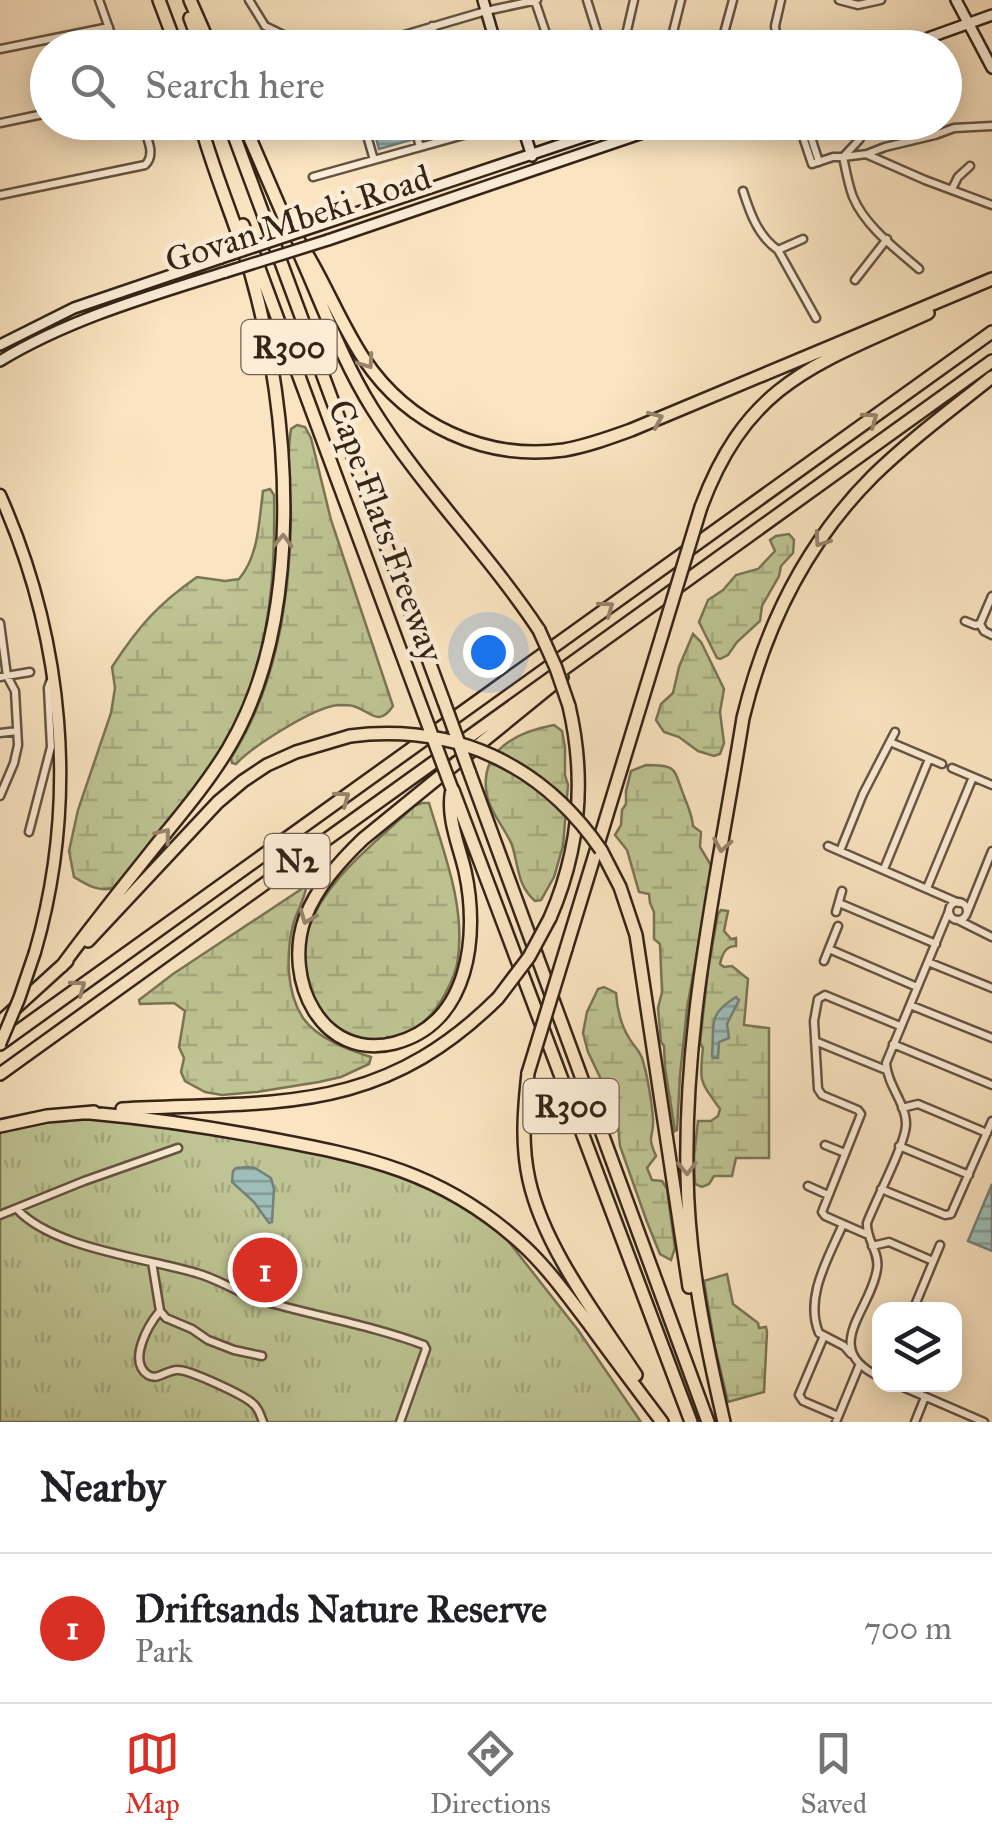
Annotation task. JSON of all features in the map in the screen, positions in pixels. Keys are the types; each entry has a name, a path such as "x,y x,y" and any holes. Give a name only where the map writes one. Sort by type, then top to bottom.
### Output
{"highway":[{"path":"160,0 171,30"},
{"path":"187,0 196,30"},
{"path":"187,0 201,30"},
{"path":"62,966 230,746 262,674 278,605 284,519 276,396 252,278 208,140"},
{"name":"Cape Flats Freeway","path":"209,140 452,790"},
{"name":"Cape Flats Freeway","path":"235,140 708,1422"},
{"path":"0,1126 90,1112 291,1101 348,1090 388,1076 454,1038 498,998 529,957 550,918 568,869 578,812 578,754 570,706 556,668 539,630 520,601 405,456 372,408 346,359 251,140"},
{"path":"284,218 355,345 386,388 420,417 454,436 516,452 562,450 594,443 992,282"},
{"path":"662,1422 554,1246 537,1208 524,1143 528,1073 701,506 719,465 740,430 789,382 818,364 992,282"},
{"name":"N2","path":"0,1044 992,332"},
{"name":"N2","path":"0,1074 992,361"},
{"path":"723,1422 691,1244 687,1114 698,990 749,692 779,609 839,514 876,474 992,377"},
{"path":"452,790 450,810 465,874 471,923 464,976 446,1009 413,1037 376,1046 347,1039 314,1012 301,984 298,944 314,899 343,858 363,839 554,685 594,647"},
{"path":"0,1022 110,919 218,802 268,765 350,736 388,733 435,738 477,749 516,767 551,792 581,822 612,868 630,912 690,1293 709,1382 723,1422"},
{"name":"R300","path":"452,790 691,1422"},
{"path":"90,1112 164,1120 340,1152 380,1162 441,1187 484,1213 540,1262 662,1422"}],"main road":[{"path":"483,0 492,30"},
{"path":"956,0 992,68"},
{"path":"951,30 992,16"},
{"path":"527,140 536,168"},
{"name":"Govan Mbeki Road","path":"0,345 74,308 574,140"},
{"name":"Govan Mbeki Road","path":"0,361 68,327 621,140"},
{"path":"0,495 36,594 54,677 60,738 58,828 49,894 19,999 0,1044"}],"street":[{"path":"99,0 110,30"},
{"path":"249,0 261,21 274,30"},
{"path":"418,30 536,0 545,30"},
{"path":"587,0 596,30"},
{"path":"627,30 634,0"},
{"path":"674,30 682,0"},
{"path":"724,30 732,0"},
{"path":"776,30 781,0"},
{"path":"839,0 863,5 881,0"},
{"path":"432,26 433,30"},
{"path":"94,30 109,27"},
{"path":"0,49 30,43"},
{"path":"0,122 30,116"},
{"path":"962,128 992,126"},
{"path":"0,195 145,165 151,151 148,140"},
{"path":"368,140 374,160"},
{"path":"418,140 420,148"},
{"path":"313,177 448,140"},
{"path":"808,140 816,163 867,154 913,140"},
{"path":"843,157 859,140"},
{"path":"867,154 992,204"},
{"path":"843,157 855,202 866,219 919,270"},
{"path":"952,189 970,166"},
{"path":"743,191 762,235 778,250 816,318"},
{"path":"778,250 803,239"},
{"path":"856,280 887,239"},
{"path":"980,624 992,596"},
{"path":"965,621 980,624"},
{"path":"0,623 4,676 15,691 17,731 17,754 0,796"},
{"path":"980,624 992,635"},
{"path":"4,676 30,672"},
{"path":"28,832 52,747 48,688 54,677"},
{"path":"0,734 17,731"},
{"path":"840,852 863,794 895,732"},
{"path":"890,742 942,764"},
{"path":"884,870 930,759"},
{"path":"952,768 992,785"},
{"path":"928,888 972,776"},
{"path":"828,846 961,903"},
{"path":"944,924 961,917 992,852"},
{"path":"979,882 992,888"},
{"path":"836,912 842,891"},
{"path":"945,895 950,910 992,936"},
{"path":"853,1356 851,1335 878,1263 867,1234 869,1218 906,1123 886,1063 950,910 973,897"},
{"path":"839,903 936,944"},
{"path":"961,903 961,917"},
{"path":"824,961 838,926"},
{"path":"829,949 917,987"},
{"path":"928,962 992,988"},
{"path":"867,1234 822,1214 861,1114 818,1091 814,1021 818,1000 823,995 900,1026"},
{"path":"910,1005 992,1038"},
{"path":"815,1041 886,1070"},
{"path":"893,1044 992,1086"},
{"path":"902,1108 918,1104 987,1134"},
{"path":"881,1189 949,1215 992,1121"},
{"path":"824,1145 845,1152"},
{"path":"899,1146 969,1176"},
{"path":"0,1215 84,1180 178,1148"},
{"path":"808,1186 828,1195"},
{"path":"17,1209 27,1220 99,1250 200,1274 262,1300 424,1345 426,1349 400,1422"},
{"path":"843,1224 816,1292 816,1327 872,1373"},
{"path":"872,1246 889,1242 933,1260"},
{"path":"916,1302 940,1245"},
{"path":"152,1262 160,1311 166,1318 208,1340 262,1356"},
{"path":"160,1311 148,1324 141,1342 144,1372 156,1377 180,1370 200,1377 249,1400 263,1422"},
{"path":"824,1336 799,1395 803,1401 837,1419 860,1366"},
{"path":"914,1392 984,1422"},
{"path":"915,1422 925,1397"}],"green space":[{"path":"297,425 305,427 311,438 331,520 393,706 378,717 352,706 327,707 284,728 236,764 231,758 259,703 283,614 291,521 290,441 291,429"},
{"path":"270,489 274,495 274,518 269,605 244,707 201,779 113,888 88,885 74,877 69,851 78,810 111,713 115,688 112,667 150,617 197,577 239,579 254,549 263,491"},
{"path":"789,534 794,540 793,553 781,566 762,606 760,621 728,655 717,658 699,622 708,600 736,575 758,569 775,551 770,540"},
{"path":"693,634 701,642 724,689 720,712 724,743 720,754 714,756 664,732 656,720 661,704 673,693"},
{"path":"554,725 562,731 568,785 563,846 554,877 541,900 535,901 522,882 512,845 489,803 486,780 488,766 503,746 514,738"},
{"path":"646,765 664,766 676,774 693,826 701,832 700,847 712,867 687,1009 675,1131 661,1042 660,944 654,939 654,912 649,894 639,892 627,850 615,835 621,825 631,771"},
{"path":"429,803 452,879 459,918 457,963 445,994 424,1022 399,1036 372,1040 347,1032 326,1017 310,994 303,965 307,932 338,879 414,806"},
{"path":"303,888 304,897 289,948 297,1008 325,1038 371,1057 369,1064 319,1082 257,1092 205,1092 185,1081 181,1072 184,1058 179,1047 185,1011 174,1003 140,1004 139,1000"},
{"path":"721,910 728,911 724,931 731,939 736,938 736,946 727,949 720,964 732,966 748,979 744,1025 769,1028 769,1158 736,1158 732,1176 714,1176 702,1187 695,1184 698,1121 711,1121 720,1109 702,1081 700,1043 708,969"},
{"path":"604,987 616,993 624,1028 641,1055 646,1072 653,1119 651,1140 656,1156 647,1168 652,1180 662,1181 667,1189 675,1248 671,1260 660,1254 647,1222 620,1146 617,1113 583,1033 587,1012 598,989"},
{"path":"59,1115 156,1124 389,1168 483,1209 578,1330 641,1422 0,1422 0,1128"},
{"path":"727,1274 733,1304 759,1328 766,1327 767,1332 764,1392 728,1402 704,1281"}],"water":[{"path":"377,140 411,140 379,149"},
{"path":"736,997 739,1000 727,1024 729,1038 719,1042 718,1058 714,1058 716,1015"},
{"path":"247,1167 271,1178 272,1222 232,1182 236,1168"},
{"path":"992,1184 992,1251 968,1241"}],"place":[{"name":"Driftsands Nature Reserve","path":"265,1270"}]}
